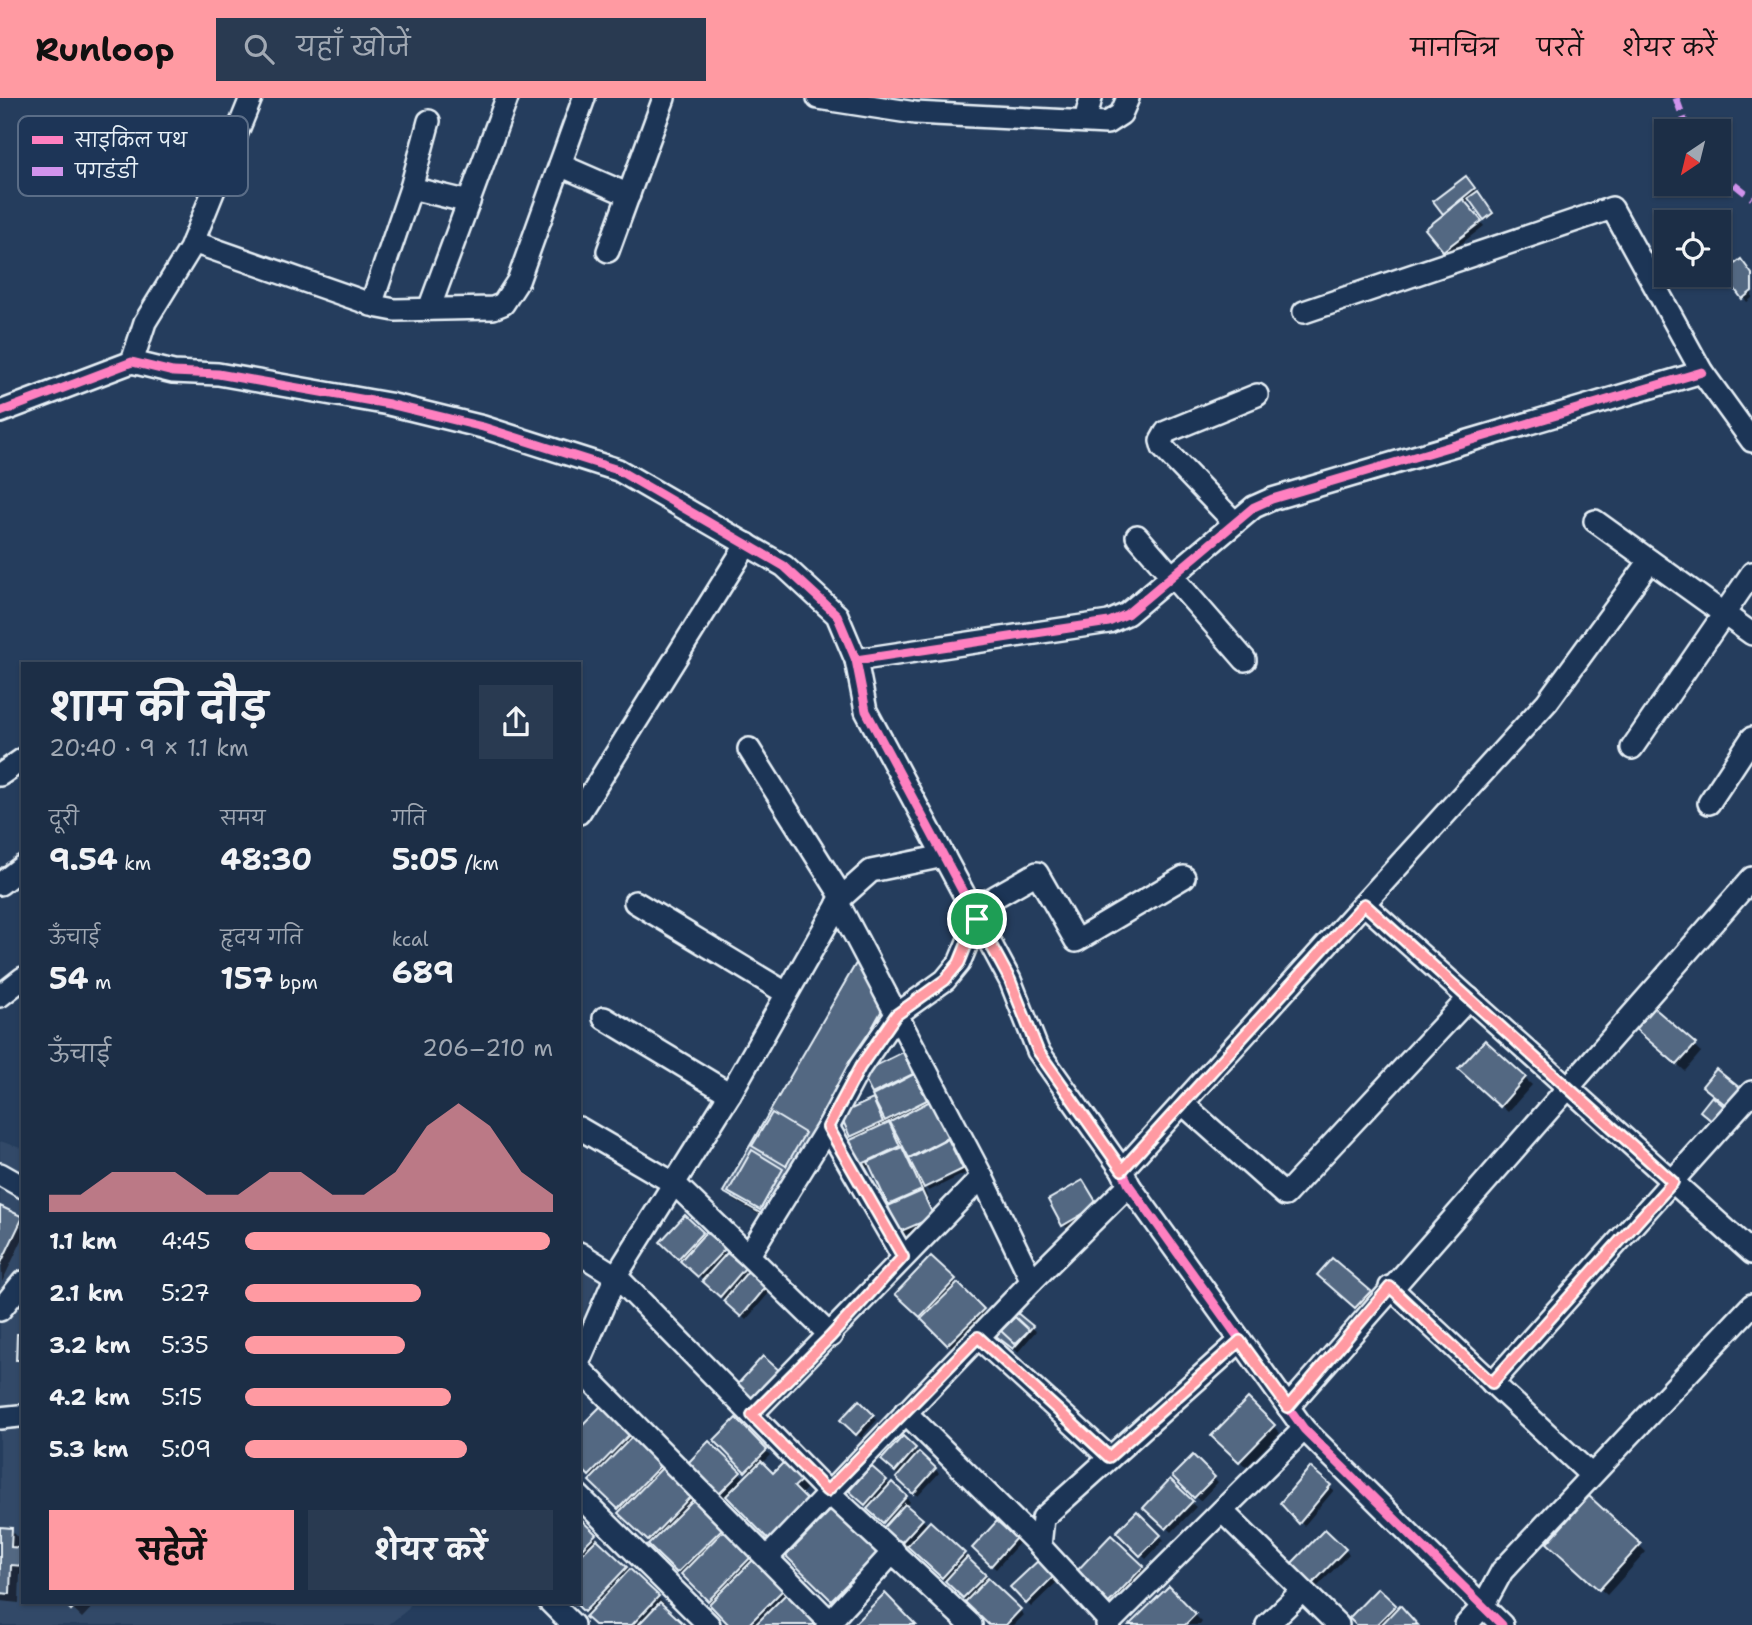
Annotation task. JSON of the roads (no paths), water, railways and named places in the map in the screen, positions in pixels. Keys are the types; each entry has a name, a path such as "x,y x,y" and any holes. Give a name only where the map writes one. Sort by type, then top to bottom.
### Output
{"street":[{"path":"244,116 251,98"},
{"path":"429,309 507,98"},
{"path":"193,242 371,305 395,310 493,308 503,304 518,281 584,98"},
{"path":"608,251 664,98"},
{"path":"818,98 879,102 915,113 1107,123 1116,120 1128,98"},
{"path":"1085,121 1091,98"},
{"path":"371,305 411,188 429,121"},
{"path":"559,165 629,195"},
{"path":"411,188 469,202"},
{"path":"132,362 145,323 193,242 212,196"},
{"path":"1304,312 1612,208 1702,372 1752,441"},
{"path":"0,412 132,362 173,372 218,374 389,404 483,427 618,470 784,566 837,615 856,660 866,712 1010,980 1038,1051 1304,1429 1502,1625"},
{"path":"856,660 1109,622 1127,614 1254,507 1272,499 1702,372"},
{"path":"1236,523 1163,448 1161,441 1166,432 1257,395"},
{"path":"1595,522 1752,634"},
{"path":"1137,536 1245,660"},
{"path":"581,810 747,544"},
{"path":"768,1557 827,1491 1032,1281 1126,1177 1182,1104 1547,702 1650,561"},
{"path":"1632,748 1752,573"},
{"path":"1709,803 1752,738"},
{"path":"749,749 840,900 896,1015 982,1177 1032,1281"},
{"path":"0,775 21,760"},
{"path":"581,1356 616,1276 730,1094 840,900 871,871 944,856"},
{"path":"0,884 21,868"},
{"path":"749,1255 828,1127 860,1067 896,1015 945,980 959,963 974,915 1037,873 1076,941 1184,877"},
{"path":"1288,1407 1390,1287 1752,878"},
{"path":"635,902 786,993"},
{"path":"1364,904 1752,1253"},
{"path":"0,996 21,980"},
{"path":"1182,1104 1285,1195 1469,998"},
{"path":"604,1018 730,1094"},
{"path":"1492,1383 1752,1092"},
{"path":"828,1127 903,1257"},
{"path":"581,1129 676,1184 831,1336"},
{"path":"0,1174 21,1186"},
{"path":"752,1415 982,1177"},
{"path":"581,1254 616,1276 827,1491 894,1551 960,1621"},
{"path":"0,1310 21,1284"},
{"path":"1390,1287 1591,1475"},
{"path":"1466,1625 1483,1606 1502,1571 1752,1305"},
{"path":"978,1337 1109,1457"},
{"path":"1040,1546 1043,1518 1240,1341"},
{"path":"581,1370 768,1557 828,1623 894,1551"},
{"path":"905,1412 1040,1546 1109,1623 1304,1429"},
{"path":"581,1498 709,1625"},
{"path":"1222,1511 1338,1625"},
{"path":"1267,1625 1302,1591"},
{"path":"552,1604 573,1625"}]}
